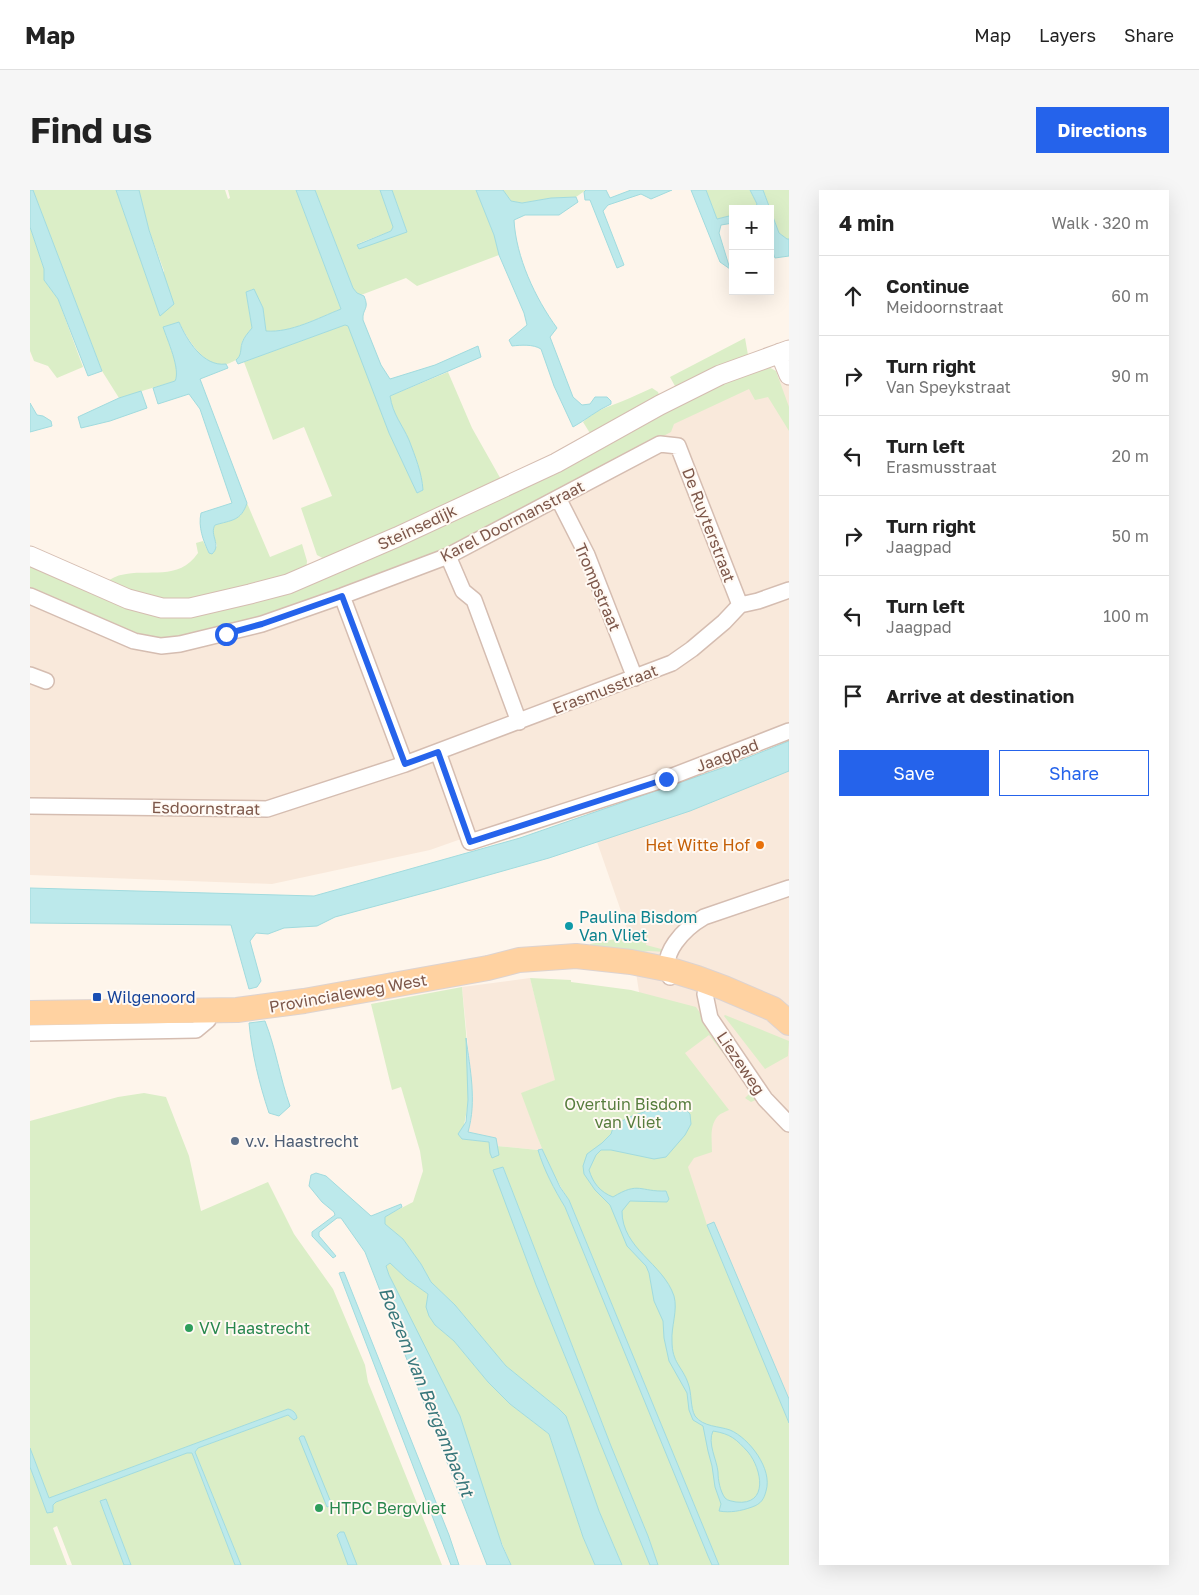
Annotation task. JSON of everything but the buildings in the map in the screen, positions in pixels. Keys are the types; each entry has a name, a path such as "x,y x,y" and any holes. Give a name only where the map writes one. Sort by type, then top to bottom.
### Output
{"main road":[{"name":"Provincialeweg West","path":"30,1013 208,1012 237,1010 304,1001 488,968 580,967 639,975 670,976"},
{"path":"670,976 706,994 767,1018 789,1023"},
{"path":"670,976 724,988 772,1009 789,1023"}],"street":[{"path":"785,351 789,375"},
{"name":"Steinsedijk","path":"30,556 128,599 162,608 190,608 288,584 397,538 556,463 660,405 720,375 785,351"},
{"name":"Karel Doormanstraat","path":"30,596 134,640 160,646 180,644 226,634 262,624 342,596 448,556 660,444 678,446"},
{"name":"De Ruyterstraat","path":"678,446 740,604"},
{"name":"Trompstraat","path":"558,498 587,555 635,678"},
{"path":"448,556 463,591 474,600 520,722"},
{"path":"740,604 758,601 789,590"},
{"path":"342,596 405,764"},
{"name":"Erasmusstraat","path":"405,764 635,678 682,658 724,622 740,604"},
{"path":"30,675 46,681"},
{"name":"Jaagpad","path":"438,752 470,842 666,779 789,731"},
{"name":"Esdoornstraat","path":"30,806 267,809 405,764"},
{"path":"670,976 668,955 680,936 693,924 704,917 789,888"},
{"name":"Liezeweg","path":"706,994 710,1018 765,1099 789,1124"},
{"path":"30,1033 196,1030 208,1020 208,1012"}],"shaded area":[{"path":"789,378 789,1481 669,1187 631,940 587,813 478,833 430,850 272,884 30,875 30,580 167,635 732,388"},
{"path":"530,978 556,1080 522,1093 542,1149 538,1150 497,1146 495,1138 468,1132 471,1122 473,1096 462,987"}],"green space":[{"path":"33,190 116,190 160,316 164,271 149,230 139,190 225,190 228,199 230,198 228,190 296,190 341,309 285,330 266,331 263,308 253,289 246,292 252,328 242,342 238,358 222,365 213,363 206,359 193,345 179,322 164,327 175,362 175,381 119,398 102,371"},
{"path":"315,190 380,190 394,227 391,231 357,244 407,232 392,190 476,190 494,235 499,255 417,286 406,278 361,295 353,288"},
{"path":"503,190 586,190 576,197 551,198 522,203 511,201"},
{"path":"706,190 750,190 756,205 729,205 729,216 717,219"},
{"path":"763,190 789,190 789,239 779,233 774,220 774,205 769,205"},
{"path":"30,227 44,269 44,280 58,299 83,367 57,378 48,366 34,361 30,351"},
{"path":"345,325 348,326 353,337 389,433 417,493 423,490 420,471 409,440 393,409 390,396 448,372 472,428 503,483 330,562 317,555 301,508 332,496 304,427 273,440 244,362"},
{"path":"745,338 748,355 744,359 680,388 675,386 670,377"},
{"path":"765,365 776,371 789,407 789,431 768,397 755,400 749,389 674,424 671,432 448,549 258,622 168,640 135,633 30,587 30,560 127,603 250,598 661,409"},
{"path":"652,388 658,392 661,400 593,438 583,422 600,410"},
{"path":"247,503 270,557 302,544 307,561 306,571 176,604 103,584 121,575 172,571 181,568 198,553 196,543 203,541 209,553 217,546 213,533 215,525 239,517"},
{"path":"678,929 666,952 649,951 636,953 590,948 590,944 646,933 648,934 646,945 665,950 668,939"},
{"name":"Overtuin Bisdom van Vliet","path":"530,978 571,980 571,982 631,990 696,1007 758,1099 751,1102 745,1098 752,1091 709,1035 685,1053 729,1110 718,1116 713,1124 712,1152 694,1158 688,1167 707,1225 789,1423 789,1565 719,1565 569,1200 548,1162 521,1093 555,1080"},
{"path":"462,987 467,1044 468,1087 462,1139 489,1142 490,1153 498,1155 497,1146 538,1150 554,1188 565,1207 712,1565 658,1565 503,1167 494,1170 536,1285 650,1565 622,1565 599,1511 566,1416 506,1366 455,1305 431,1282 403,1239 385,1224 384,1217 413,1202 423,1171 420,1151 401,1087 392,1090 371,1004"},
{"path":"725,1015 789,1041 788,1056 765,1069"},
{"name":"VV Haastrecht","path":"144,1093 166,1097 189,1156 201,1211 268,1182 294,1234 333,1289 365,1365 368,1382 442,1565 241,1565 195,1452 198,1448 288,1415 294,1420 288,1409 49,1498 30,1448 30,1121 118,1097"},
{"path":"390,1263 407,1279 428,1294 427,1303 435,1325 454,1341 488,1382 510,1404 549,1434 583,1537 595,1565 511,1565 389,1275 386,1266"},
{"path":"187,1453 192,1453 235,1565 131,1565 106,1499 100,1501 124,1565 72,1565 57,1526 53,1528 67,1565 30,1565 30,1467 47,1513 56,1502"}],"water":[{"path":"30,190 33,190 102,371 88,376 58,299 44,280 44,269 30,227"},
{"path":"116,190 139,190 149,230 174,304 160,316"},
{"path":"296,190 315,190 353,288 357,293 364,296 366,307 363,320 381,365 390,379 435,365 478,346 481,357 390,396 393,409 409,440 420,471 423,490 417,493 389,433 348,326 345,325 238,364 236,360 240,354 244,339 252,328 246,292 254,289 263,308 266,331 285,330 341,309"},
{"path":"380,190 392,190 407,232 359,249 357,245 391,231 393,227"},
{"path":"476,190 503,190 511,201 522,203 551,198 576,197 578,202 559,215 525,215 514,220 518,248 528,277 541,304 557,328 550,337 573,397 582,405 590,404 595,397 607,397 611,401 611,404 573,427 554,386 541,349 523,345 512,346 509,340 527,325"},
{"path":"586,190 606,190 610,198 631,190 672,190 651,199 641,194 608,205 603,211 624,265 617,268 590,200 585,200 584,192"},
{"path":"691,190 706,190 717,219 729,216 729,224 721,225 719,233 729,268 720,262"},
{"path":"750,190 763,190 769,205 757,204"},
{"path":"774,220 779,233 789,239 789,256 775,258"},
{"path":"179,322 186,337 203,357 218,364 226,364 228,368 200,379 247,503 239,517 215,525 213,532 216,547 212,554 209,553 202,533 201,513 232,503 200,409 189,394 158,404 153,388 175,381 175,362 163,327"},
{"path":"141,391 147,408 110,421 81,428 78,417 119,398"},
{"path":"30,403 37,415 51,421 52,426 30,432"},
{"path":"789,741 789,771 690,811 549,858 335,917 317,926 284,928 268,934 256,933 250,941 261,981 257,987 249,989 231,925 30,923 30,888 314,896 520,838 722,768"},
{"path":"265,1021 290,1106 279,1116 269,1113 259,1080 252,1046 249,1023"},
{"path":"466,1038 472,1097 471,1120 468,1132 496,1138 499,1155 492,1158 489,1142 462,1139 458,1134 466,1122 468,1100"},
{"path":"677,1101 690,1114 691,1124 685,1135 666,1157 654,1159 611,1150 601,1150 596,1155 589,1170 598,1186 613,1197 634,1188 666,1191 669,1199 667,1202 630,1201 622,1211 624,1224 636,1246 669,1284 674,1296 672,1348 675,1359 686,1377 695,1416 702,1422 730,1430 737,1434 752,1447 763,1464 767,1482 763,1499 755,1506 740,1511 719,1511 721,1504 715,1487 703,1426 693,1420 689,1410 687,1393 669,1361 664,1338 663,1321 654,1301 649,1273 646,1266 627,1246 610,1205 595,1190 584,1174 583,1166 587,1154 611,1134 614,1125 632,1116","holes":["713,1431 733,1438 740,1444 753,1459 757,1468 760,1485 758,1492 754,1498 747,1502 729,1500 725,1498 722,1492 711,1441"]},
{"path":"542,1149 560,1187 569,1200 719,1565 712,1565 708,1556 565,1207 543,1165 538,1150"},
{"path":"503,1167 658,1565 650,1565 536,1285 493,1170"},
{"name":"Boezem van Bergambacht","path":"316,1173 326,1176 371,1216 401,1204 402,1207 385,1217 385,1224 403,1239 431,1282 455,1305 506,1366 566,1416 599,1511 622,1565 595,1565 583,1537 549,1434 510,1404 488,1382 454,1341 435,1325 426,1307 428,1294 407,1279 390,1263 386,1266 389,1275 460,1416 502,1545 511,1565 487,1565 365,1252 341,1218 337,1218 319,1232 319,1236 336,1256 333,1258 312,1236 312,1232 335,1215 309,1186 311,1175"},
{"path":"714,1222 789,1399 789,1423 707,1225"},
{"path":"344,1272 449,1535 459,1565 451,1565 339,1273"},
{"path":"288,1409 294,1412 297,1418 294,1420 288,1415 198,1448 195,1452 241,1565 235,1565 192,1453 187,1453 56,1502 53,1505 53,1512 47,1513 30,1467 30,1448 49,1498"},
{"path":"304,1436 332,1505 327,1507 299,1438"},
{"path":"106,1499 131,1565 124,1565 100,1501"},
{"path":"340,1532 344,1532 357,1565 348,1565 337,1535"}],"place":[{"name":"Het Witte Hof","path":"760,845"},
{"name":"Paulina Bisdom Van Vliet","path":"569,926"},
{"name":"Wilgenoord","path":"97,997"},
{"name":"v.v. Haastrecht","path":"235,1141"},
{"name":"VV Haastrecht","path":"189,1328"},
{"name":"HTPC Bergvliet","path":"319,1508"}],"route":[{"path":"226,634 262,624 342,596 405,764 438,752 470,842 666,779"}]}
